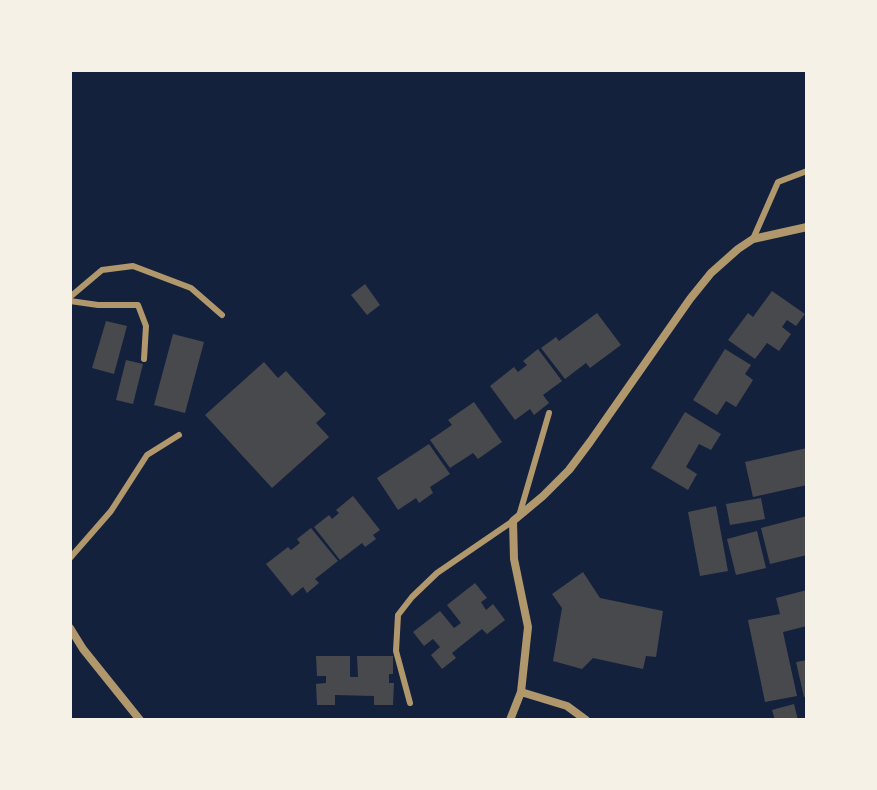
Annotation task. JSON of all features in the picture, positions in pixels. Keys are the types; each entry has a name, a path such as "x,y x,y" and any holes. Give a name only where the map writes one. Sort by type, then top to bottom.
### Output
{"street":[{"path":"510,720 521,692 528,627 514,559 516,518 569,470 711,273 753,239 807,227"},
{"path":"70,628 140,720"},
{"path":"521,692 567,706 586,720"}],"lane":[{"path":"753,239 778,182 807,171"},
{"path":"70,299 102,270 133,266 191,288 222,315"},
{"path":"70,299 98,305 138,305 146,326 144,359"},
{"path":"410,703 396,651 398,615 437,573 516,518 549,413"},
{"path":"70,558 111,511 147,455 179,435"}],"building":[{"path":"365,284 380,305 367,315 351,295"},
{"path":"772,291 805,314 796,326 787,320 782,327 791,334 779,351 767,343 755,359 728,340 748,313 753,317"},
{"path":"597,313 621,345 590,368 586,363 565,379 541,348 556,337 559,341"},
{"path":"106,321 127,326 114,374 92,368"},
{"path":"173,334 204,342 185,413 154,405"},
{"path":"538,349 562,381 543,395 549,403 534,415 530,409 515,420 490,386 514,367 518,372 527,365 523,361"},
{"path":"725,349 751,365 745,374 753,380 736,407 726,401 717,415 693,400"},
{"path":"126,360 143,364 133,404 116,400"},
{"path":"264,362 278,378 286,371 326,414 316,423 329,437 272,488 205,415"},
{"path":"474,402 502,442 478,459 473,453 450,468 430,440 452,425 448,420"},
{"path":"685,412 721,434 711,450 699,444 686,467 697,474 688,490 651,468"},
{"path":"429,444 450,474 430,487 433,493 419,503 416,498 398,510 377,478"},
{"path":"807,448 807,485 753,497 745,462"},
{"path":"353,496 380,530 373,535 376,539 365,547 362,543 340,560 314,527 329,515 332,519 339,513 336,510"},
{"path":"761,498 765,519 730,525 726,504"},
{"path":"716,506 728,571 700,576 688,512"},
{"path":"807,516 807,555 770,564 761,528"},
{"path":"311,528 338,561 315,579 319,583 307,593 303,587 292,596 266,564 288,547 291,550 300,543 297,539"},
{"path":"757,531 766,568 736,575 727,539"},
{"path":"583,572 600,598 663,611 656,657 646,656 643,669 593,658 582,669 553,661 562,608 552,594"},
{"path":"475,583 487,598 481,602 486,610 493,604 505,620 487,634 482,629 452,653 456,658 442,669 431,655 440,647 433,639 424,646 413,632 440,611 454,628 461,623 447,605"},
{"path":"807,590 807,626 783,632 797,696 765,702 748,620 780,614 776,598"},
{"path":"316,656 350,656 350,677 358,677 357,656 393,656 393,674 389,674 389,683 394,683 393,705 374,705 374,696 335,695 335,705 317,705 316,684 326,683 326,676 317,676"},
{"path":"807,660 807,696 804,697 796,662"},
{"path":"794,704 798,720 775,720 772,710"}]}
